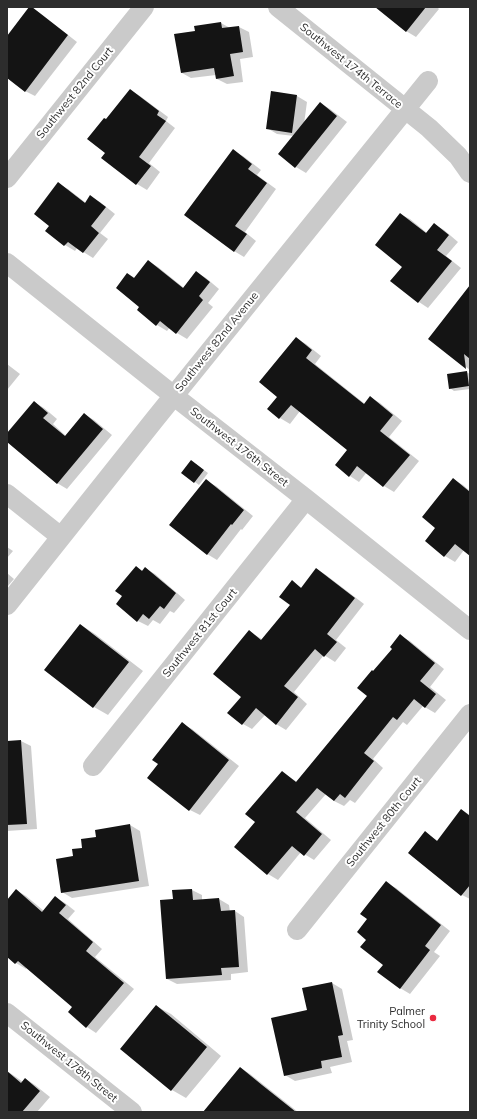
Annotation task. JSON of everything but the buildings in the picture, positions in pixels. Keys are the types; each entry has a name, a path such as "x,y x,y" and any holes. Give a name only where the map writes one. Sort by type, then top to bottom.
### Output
{"street":[{"name":"Southwest 82nd Court","path":"7,178 144,7"},
{"name":"Southwest 174th Terrace","path":"278,7 405,109 446,144 458,156 470,173"},
{"name":"Southwest 82nd Avenue","path":"7,605 428,81"},
{"name":"Southwest 176th Street","path":"7,263 470,630"},
{"path":"7,494 61,537"},
{"name":"Southwest 81st Court","path":"94,766 287,525 306,499"},
{"name":"Southwest 80th Court","path":"298,930 470,714"},
{"name":"Southwest 178th Street","path":"7,1013 132,1112"}],"place":[{"name":"Palmer Trinity School","path":"433,1018"}]}
